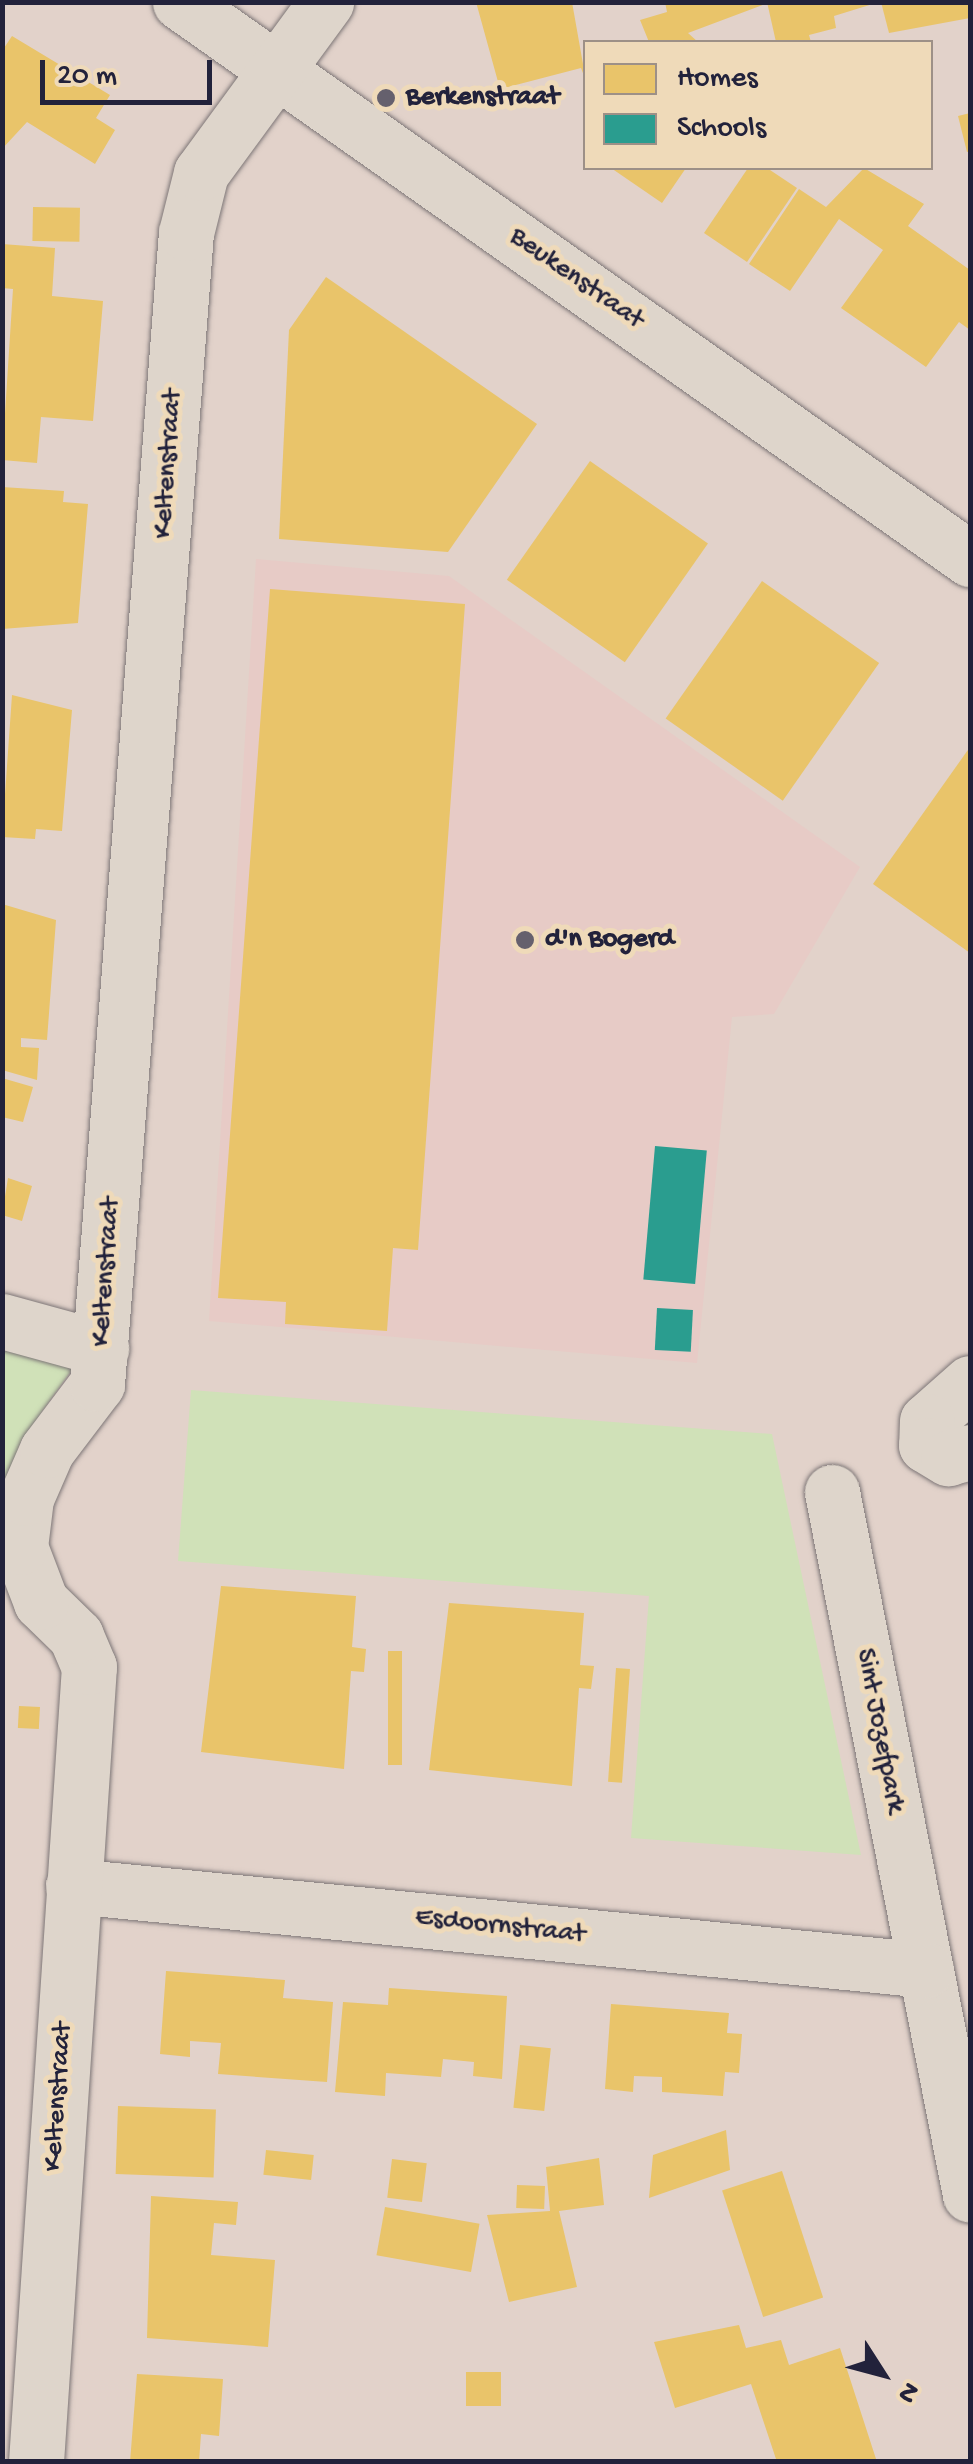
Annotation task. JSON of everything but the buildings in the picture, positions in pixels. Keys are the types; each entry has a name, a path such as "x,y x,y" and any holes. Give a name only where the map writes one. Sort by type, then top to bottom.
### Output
{"street":[{"name":"Beukenstraat","path":"180,2 280,68 970,559"},
{"path":"280,68 326,2"},
{"name":"Keltenstraat","path":"36,2462 89,1667 76,1636 22,1596 20,1547 26,1498 47,1450 97,1384 186,234 200,173 280,68"},
{"path":"2,1321 101,1348"},
{"path":"970,1383 928,1421 926,1445 948,1458 970,1452"},
{"name":"Sint Jozefpark","path":"832,1492 970,2195"},
{"name":"Esdoornstraat","path":"73,1886 926,1970"}],"shaded area":[{"name":"d'n Bogerd","path":"256,559 449,576 860,867 774,1014 732,1017 697,1363 209,1321"}],"green space":[{"path":"3,1344 76,1364 21,1441 3,1496"},
{"path":"191,1390 772,1434 861,1855 631,1838 649,1596 178,1561"}],"place":[{"name":"Berkenstraat","path":"386,98"},
{"name":"d'n Bogerd","path":"525,940"}]}
